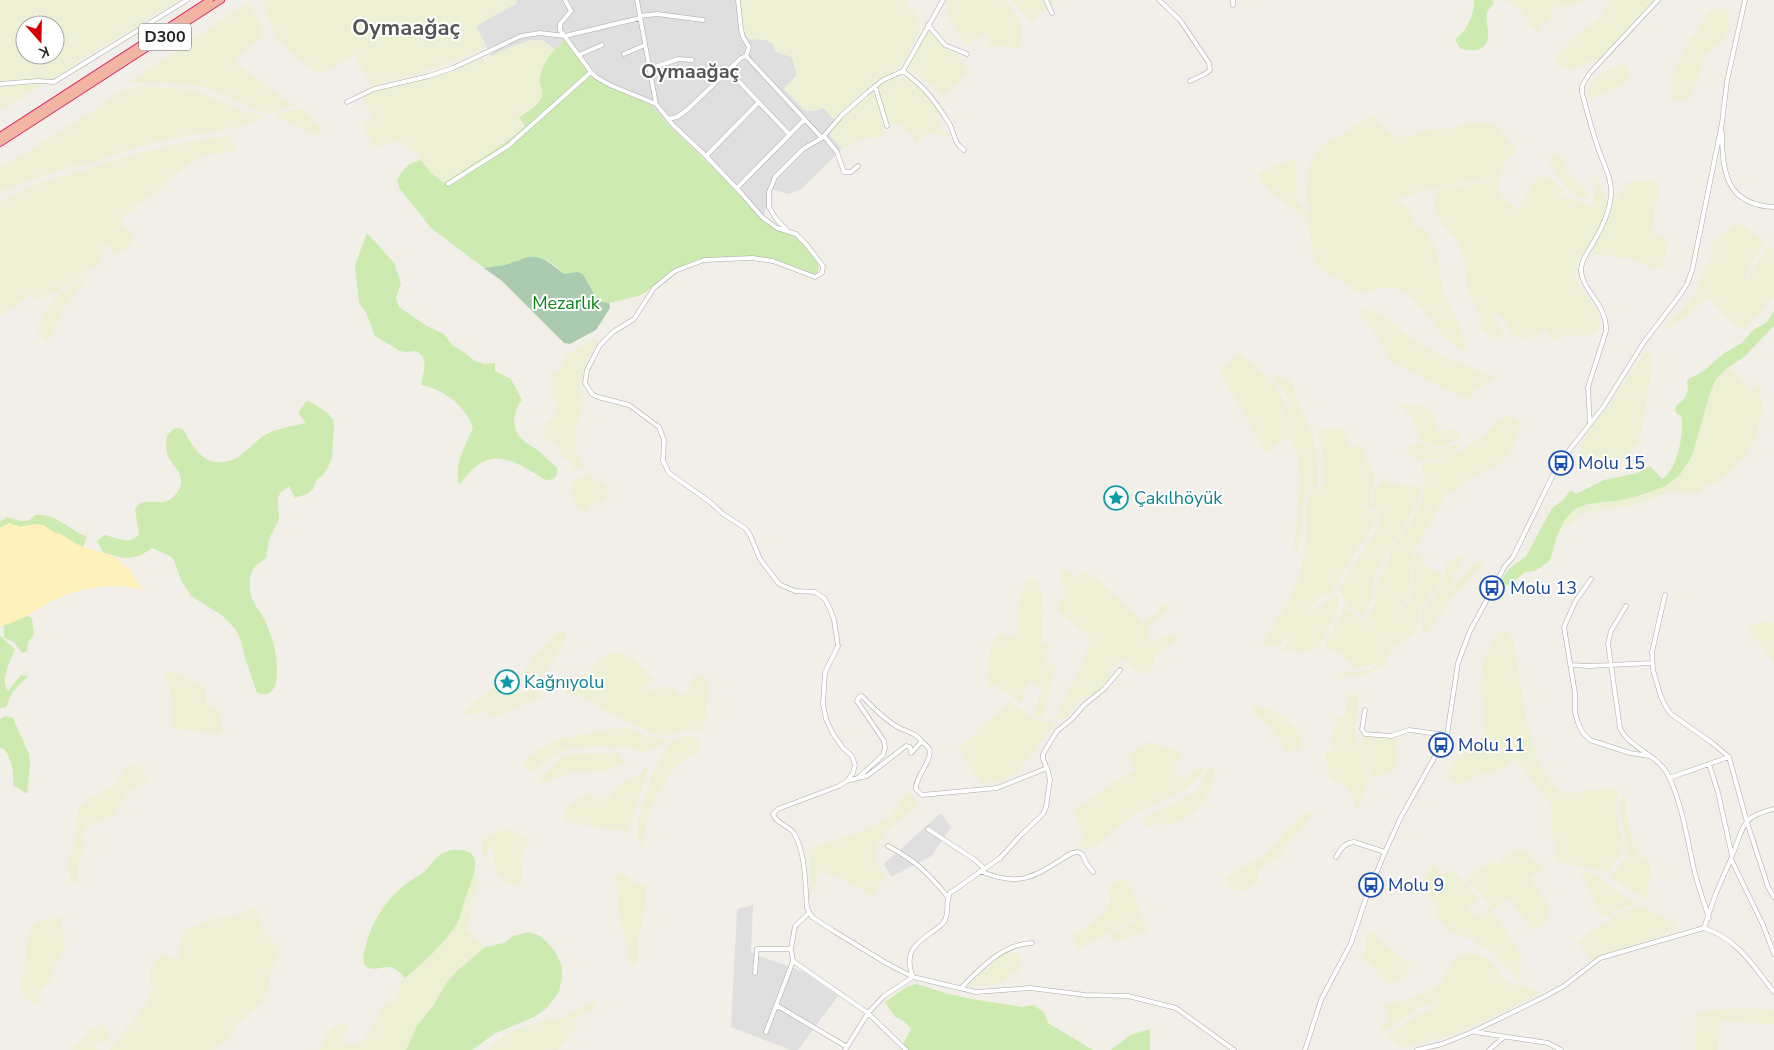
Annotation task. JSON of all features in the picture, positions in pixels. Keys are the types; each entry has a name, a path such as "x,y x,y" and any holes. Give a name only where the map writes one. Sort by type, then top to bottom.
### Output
{"highway":[{"name":"D300","path":"0,143 210,0"},
{"name":"D300","path":"106,71 221,0"},
{"name":"D300","path":"0,136 85,85"}],"street":[{"path":"0,84 37,81 54,82 187,0"},
{"path":"565,0 571,11 560,26 560,30 591,72 610,85 656,104"},
{"path":"637,0 656,104 668,119 737,188 762,218 776,228 796,234 822,263 824,268 820,275 812,276 773,261 752,258 704,260 675,271 654,288 634,319 613,332 600,345 587,370 585,382 592,394 629,405 659,427 664,440 663,461 669,473 710,502 723,514 745,528 760,559 779,584 786,589 795,591 816,592 830,609 834,620 838,646 825,672 823,704 826,720 833,734 854,760 855,769 847,781"},
{"path":"668,119 677,117 687,110 741,58 746,56 749,47 741,29 738,0"},
{"path":"788,232 769,206 771,184 776,175 800,150 823,137 842,115 875,86 903,71 943,0"},
{"path":"1046,0 1052,13"},
{"path":"1159,0 1180,20 1209,62 1210,70 1190,81"},
{"path":"1590,424 1588,387 1606,330 1606,323 1600,306 1583,278 1582,267 1583,260 1606,214 1611,197 1611,188 1596,145 1582,93 1582,86 1585,79 1604,56 1658,0"},
{"path":"1305,1050 1321,1000 1329,982 1344,958 1401,816 1447,735 1458,663 1470,631 1505,566 1513,557 1554,473 1604,406 1644,342 1687,284 1692,271 1722,123 1727,81 1745,0"},
{"path":"347,102 374,88 446,71 521,36 540,33 564,36 657,14 702,20"},
{"path":"928,25 945,45 967,54"},
{"path":"579,55 602,45"},
{"path":"624,54 645,45"},
{"path":"746,56 837,152 844,172 851,172 858,166"},
{"path":"649,69 678,59 692,60"},
{"path":"728,70 789,134"},
{"path":"903,71 923,86 933,98 949,122 956,142 964,150"},
{"path":"448,184 508,146 591,72"},
{"path":"875,86 887,126"},
{"path":"706,156 759,102"},
{"path":"737,188 805,119"},
{"path":"1722,123 1722,156 1725,173 1732,190 1747,200 1774,207"},
{"path":"1591,579 1578,596 1564,623 1564,633 1575,693 1576,718 1585,735 1590,740 1651,757"},
{"path":"1666,595 1654,641 1652,663 1661,697 1668,711 1729,757 1747,822 1768,887 1774,897"},
{"path":"1626,606 1611,631 1608,652 1621,730 1628,740 1664,769 1669,778 1676,794 1696,876 1709,918"},
{"path":"1570,666 1652,663"},
{"path":"912,977 908,963 911,952 920,941 944,922 947,915 948,897 952,891 1005,854 1044,812 1050,782 1043,754 1057,731 1104,689 1120,670"},
{"path":"858,778 883,755 885,748 884,741 857,701 862,696 873,708 898,728 918,735 929,750 930,758 918,777 915,786 922,795 997,788 1047,768"},
{"path":"1365,710 1362,729 1365,734 1391,736 1409,730 1447,735"},
{"path":"923,743 919,744 910,754 910,748 906,746 867,776 847,781 825,792 774,812 776,820 792,829 797,838 802,856 807,908 812,917 839,935 912,977 976,992 1030,988 1086,995 1128,996 1176,1008 1234,1050"},
{"path":"1669,778 1729,757"},
{"path":"1709,764 1718,792 1732,856 1739,835 1747,822 1754,815 1774,809"},
{"path":"928,829 975,860 982,870 1003,879 1021,879 1036,874 1072,853 1078,852 1082,854 1086,864 1094,872"},
{"path":"1336,857 1343,846 1350,842 1385,852"},
{"path":"888,846 910,858 928,874 948,897"},
{"path":"1704,928 1718,888 1731,859 1763,925 1774,954"},
{"path":"766,1032 793,962 791,949 795,926 809,913"},
{"path":"1417,1050 1442,1044 1472,1032 1564,986 1600,958 1704,928 1724,937 1742,952 1753,963 1774,992"},
{"path":"961,988 997,956 1018,946 1032,944"},
{"path":"755,973 757,949 791,949"},
{"path":"793,962 868,1013 906,1050"},
{"path":"776,1005 846,1048 868,1013 884,996 912,977"},
{"path":"1472,1032 1548,1043 1561,1050"},
{"path":"1489,1050 1504,1036"}],"shaded area":[{"path":"516,0 739,0 748,38 766,40 773,44 776,52 792,57 797,75 784,89 807,111 824,108 837,122 829,134 842,149 800,190 787,194 773,189 762,220 721,175 672,129 652,106 591,76 565,41 554,49 544,41 528,41 492,56 475,26 517,3"},
{"path":"941,813 951,827 932,856 891,877 884,864"},
{"path":"753,905 751,953 802,971 838,996 798,1050 791,1050 731,1027 737,909"}],"green space":[{"path":"0,0 180,0 78,61 55,79 0,81"},
{"path":"262,0 516,0 517,3 476,26 487,47 427,70 425,73 402,77 372,86 354,55 320,75 302,62 275,35"},
{"path":"739,0 904,0 919,19 919,30 906,59 899,68 876,81 833,119 824,108 814,111 802,108 784,89 797,75 792,57 776,52 773,44 766,40 748,39 743,28"},
{"path":"944,0 1006,0 1022,25 1021,48 990,46 985,35 966,44 946,15 950,7"},
{"path":"1010,0 1056,0 1032,22"},
{"path":"1474,0 1492,0 1494,3 1487,13 1488,34 1485,46 1478,50 1469,50 1460,48 1455,40 1469,22 1473,12"},
{"path":"1505,0 1585,0 1578,4 1552,8 1551,19 1541,25 1539,34 1521,11"},
{"path":"1612,0 1655,0 1602,57 1572,69 1566,68 1554,59 1576,36 1595,22"},
{"path":"245,4 251,6 263,30 263,34 261,38 234,61 293,105 272,113 264,113 213,90 198,86 165,83 128,83"},
{"path":"1721,7 1726,9 1728,13 1728,32 1719,44 1706,54 1694,89 1686,100 1679,103 1672,99 1671,86 1673,74 1688,42 1696,33 1704,18 1712,10"},
{"path":"927,29 947,51 955,52 969,71 944,96 906,66"},
{"path":"536,40 544,41 554,49 543,69 540,85 541,98 531,109 519,117 525,125 494,151 444,183 429,171 418,154 410,150 401,141 376,147 368,136 362,124 373,120 362,95 426,77 481,56 485,61 501,51"},
{"path":"565,40 591,76 652,106 672,129 721,175 762,220 779,231 795,235 819,263 818,272 813,275 785,263 753,256 698,259 669,272 646,292 638,296 609,303 598,301 583,274 565,274 547,260 535,257 484,268 431,228 400,189 397,181 401,173 409,165 421,160 432,174 444,183 515,135 525,126 519,117 533,108 541,99 540,79 545,62"},
{"path":"1622,64 1627,66 1630,73 1630,77 1625,83 1600,96 1588,98 1589,87 1595,77"},
{"path":"908,76 922,87 936,107 939,113 935,115 940,122 940,130 950,133 950,136 928,134 915,143 913,135 907,133 904,127 888,122 877,87 892,78 908,79"},
{"path":"35,84 40,87 0,110 0,87"},
{"path":"139,87 176,88 196,91 244,111 265,117 248,124 224,130 148,144 92,163 64,169 0,192 0,168 88,114 117,93"},
{"path":"874,88 885,135 858,140 842,149 829,134 853,107 868,98 867,92"},
{"path":"302,108 321,128 321,132 318,135 276,118 277,115 289,110"},
{"path":"1371,115 1391,135 1398,137 1470,122 1489,123 1497,126 1517,151 1506,161 1500,177 1430,189 1397,200 1409,210 1416,227 1423,227 1438,252 1442,289 1467,346 1464,349 1460,349 1447,340 1432,320 1407,293 1395,288 1386,288 1361,293 1323,271 1317,265 1312,255 1306,197 1307,175 1312,159 1320,147 1328,140 1342,134"},
{"path":"229,135 237,151 207,154 191,162 157,192 139,203 127,214 120,222 135,238 126,249 116,254 107,244 103,247 103,256 99,263 71,282 57,291 36,300 32,294 0,316 0,201 40,183 139,153"},
{"path":"1554,154 1559,154 1562,157 1571,176 1589,193 1587,198 1575,196 1565,187 1548,161"},
{"path":"1295,157 1297,202 1304,208 1305,219 1271,192 1259,178 1260,173"},
{"path":"1545,176 1553,180 1562,189 1559,198 1575,199 1592,208 1597,177 1606,196 1607,205 1601,225 1591,246 1576,266 1574,273 1581,288 1597,311 1600,327 1592,335 1586,337 1574,337 1567,333 1560,339 1555,340 1544,331 1531,337 1517,338 1511,334 1507,324 1497,312 1494,318 1505,336 1490,337 1482,329 1479,314 1467,288 1465,266 1458,242 1441,223 1436,213 1434,201 1436,193 1438,189 1500,179 1498,185 1500,194 1518,209 1534,181 1538,177"},
{"path":"1653,180 1658,186 1660,193 1655,204 1652,233 1665,238 1668,243 1662,267 1655,269 1632,260 1591,254 1603,230 1611,206 1627,182"},
{"path":"1737,221 1765,242 1744,277 1748,279 1769,245 1774,250 1774,297 1745,329 1738,328 1707,297 1695,310 1680,321 1667,329 1661,330 1682,310 1695,294 1705,268 1714,255 1711,247 1713,243"},
{"path":"367,233 394,263 401,283 396,298 399,307 427,326 444,334 452,345 475,361 484,364 495,363 495,371 511,379 522,400 516,410 514,420 516,431 523,440 539,451 557,468 557,474 554,479 545,479 513,462 494,458 477,466 459,485 459,462 473,427 464,411 452,399 438,390 421,385 424,361 420,354 416,351 400,351 375,336 366,312 359,303 355,265"},
{"name":"Mezarlık","path":"528,257 543,259 565,274 577,272 583,274 598,301 609,303 610,308 596,330 570,344 564,343 502,281 484,268 505,265"},
{"path":"78,279 81,279 83,283 67,303 48,342 37,331 43,314 56,296"},
{"path":"1364,309 1387,319 1405,334 1437,354 1495,377 1494,380 1477,389 1468,400 1391,362 1379,338 1360,315 1360,312"},
{"path":"1774,311 1774,326 1744,357 1726,369 1716,379 1710,393 1692,456 1679,476 1666,486 1639,496 1588,504 1574,509 1564,521 1548,562 1535,571 1525,572 1509,585 1502,584 1500,581 1510,568 1526,556 1552,508 1562,501 1571,490 1576,494 1604,480 1637,473 1650,466 1662,479 1667,475 1679,451 1682,423 1681,416 1676,413 1675,409 1686,394 1688,388 1687,380 1705,370 1724,353 1742,343 1753,330 1767,322"},
{"path":"594,338 598,342 588,358 583,375 581,390 584,401 575,433 576,450 584,467 574,470 571,463 559,454 557,444 546,440 543,434 547,422 554,415 558,405 551,391 551,379 554,371 558,372 567,354"},
{"path":"1647,350 1651,358 1651,375 1639,442 1625,457 1613,461 1593,463 1580,472 1577,459 1582,442"},
{"path":"1237,352 1272,381 1285,402 1284,407 1280,409 1291,439 1282,440 1270,451 1266,452 1219,371 1228,364"},
{"path":"1729,367 1752,389 1759,384 1762,385 1759,395 1763,404 1756,439 1746,455 1729,472 1717,483 1708,484 1699,494 1668,492 1629,506 1587,512 1566,528 1562,525 1568,515 1581,506 1639,496 1666,486 1679,476 1692,456 1711,388 1716,379"},
{"path":"1272,374 1289,379 1293,384 1300,407 1312,432 1317,454 1318,487 1306,486 1302,528 1297,551 1293,550 1300,485 1297,456 1283,412 1284,408 1290,405"},
{"path":"307,400 327,412 333,420 332,458 327,469 317,479 313,489 307,494 295,498 289,486 280,493 278,499 279,519 269,539 266,558 252,571 250,579 251,594 269,629 277,662 275,686 271,692 262,694 257,693 236,630 223,616 191,596 181,580 174,560 170,556 152,548 140,556 123,558 103,552 97,541 104,535 127,541 135,538 139,534 135,509 138,505 145,502 167,501 178,491 181,483 180,475 169,459 167,451 167,436 173,429 180,428 184,430 193,446 205,458 219,462 228,461 242,455 265,435 280,429 306,423 298,413"},
{"path":"1400,404 1416,405 1431,410 1434,415 1437,432 1456,430 1460,431 1461,436 1444,446 1435,447 1427,444 1418,437 1414,421"},
{"path":"1507,415 1513,416 1522,424 1509,455 1501,463 1482,474 1471,477 1460,488 1445,496 1414,549 1409,593 1394,618 1409,602 1416,554 1420,554 1422,562 1429,568 1441,573 1443,580 1421,607 1418,615 1418,624 1412,636 1394,648 1373,629 1366,617 1376,602 1375,588 1391,549 1410,523 1422,499 1425,483 1421,463 1441,462 1484,436 1499,419"},
{"path":"1332,428 1345,433 1348,447 1363,446 1367,462 1373,471 1375,479 1367,511 1379,514 1332,592 1329,596 1325,592 1307,612 1316,609 1336,593 1339,601 1338,609 1320,644 1313,650 1304,652 1282,650 1289,638 1287,636 1278,646 1269,647 1261,643 1288,602 1300,574 1307,525 1305,517 1308,490 1318,489 1322,486 1323,482 1323,455 1317,432"},
{"path":"1420,442 1436,450 1461,445 1451,455 1434,461 1417,459 1403,449"},
{"path":"588,475 605,484 608,495 605,501 592,504 585,514 576,507 571,492 573,482"},
{"path":"1381,481 1421,488 1421,491 1411,515 1377,568 1373,583 1373,598 1363,616 1346,605 1339,589 1378,527 1381,514 1375,509 1370,509 1375,489"},
{"path":"35,515 56,519 87,537 83,547 40,525 20,527 9,523 0,528 0,522 7,517 25,521"},
{"path":"1459,555 1463,558 1454,574 1453,583 1456,583 1475,563 1481,562 1484,564 1449,601 1427,633 1420,629 1422,623 1421,613 1443,584 1446,564"},
{"path":"1060,567 1078,578 1082,571 1096,578 1143,621 1157,613 1164,605 1168,605 1169,608 1147,629 1151,642 1173,634 1177,636 1177,640 1155,656 1150,673 1148,674 1138,672 1131,667 1127,659 1119,661 1111,668 1109,678 1102,689 1095,694 1083,697 1067,717 1059,719 1055,718 1079,671 1091,639 1058,611 1058,605 1064,597 1065,591"},
{"path":"1030,579 1037,581 1041,591 1043,611 1042,643 1048,644 1046,662 1056,665 1043,716 1039,718 1033,715 1042,687 1029,683 1020,703 1000,687 988,685 989,656 992,644 997,634 1017,636 1017,610 1024,584"},
{"path":"1344,607 1362,619 1392,648 1385,663 1372,672 1359,676 1338,677 1338,674 1369,670 1376,667 1379,663 1353,668 1343,656 1324,646"},
{"path":"27,616 32,618 34,634 28,643 27,651 22,653 14,642 4,638 4,625"},
{"path":"1760,622 1774,623 1774,664 1746,627"},
{"path":"562,630 566,632 566,637 556,657 541,679 535,683 527,681 523,672 537,653"},
{"path":"1501,630 1509,632 1514,643 1527,724 1539,762 1548,778 1561,793 1618,788 1615,810 1625,848 1608,872 1556,861 1555,839 1552,838 1551,804 1515,759 1502,769 1474,777 1458,787 1446,775 1455,761 1479,740 1488,727 1483,725 1484,705 1478,683 1484,680 1481,671 1483,659 1497,633"},
{"path":"0,636 15,649 5,676 8,691 21,675 29,676 15,689 5,708 0,708"},
{"path":"610,652 631,656 653,679 643,691 671,686 679,695 686,693 695,675 707,678 709,690 701,733 689,729 663,736 651,733 606,712 589,700 560,691 589,671 599,659"},
{"path":"164,670 182,676 205,688 207,704 221,712 222,734 173,728 172,701"},
{"path":"508,679 511,681 510,684 495,699 514,693 526,693 533,688 543,697 523,704 497,717 489,717 486,711 465,714 466,710 492,688"},
{"path":"1354,693 1358,701 1355,733 1358,744 1357,746 1335,750 1332,739 1336,718 1344,718 1347,699 1350,694"},
{"path":"1008,703 1012,703 1034,719 1056,723 1016,774 999,782 981,784 959,748"},
{"path":"1255,705 1273,711 1292,724 1300,736 1302,744 1300,750 1286,752 1274,732 1250,709"},
{"path":"5,716 13,718 29,754 30,765 27,794 13,785 11,762 4,749 0,748 0,719"},
{"path":"623,727 645,736 669,739 660,746 645,753 624,746 613,748 598,746 567,749 549,758 534,772 524,764 523,759 559,739"},
{"path":"1362,735 1372,736 1371,746 1373,736 1394,737 1396,741 1397,763 1393,773 1373,779 1369,768 1370,753 1367,768 1368,780 1357,811 1346,786 1335,783 1329,776 1325,752 1361,747"},
{"path":"683,736 696,737 701,747 672,770 650,807 642,845 639,846 638,820 652,773 668,746"},
{"path":"1150,741 1183,753 1174,766 1175,772 1184,780 1200,766 1204,768 1202,773 1188,788 1135,814 1097,845 1087,850 1078,843 1084,837 1073,812 1108,786 1135,770 1128,754"},
{"path":"619,753 624,763 606,771 568,773 547,782 538,782 564,755"},
{"path":"133,765 146,775 147,780 130,790 115,814 86,828 83,834 84,847 78,870 78,881 76,884 72,883 67,863 76,838 79,808 86,801 115,785 126,768"},
{"path":"646,767 648,770 628,832 565,821 565,810 581,797 590,795 600,801 607,799 621,783 634,778"},
{"path":"1213,768 1214,776 1211,787 1204,801 1194,812 1181,821 1171,824 1160,823 1150,827 1144,824 1142,818 1174,804 1195,792 1202,784 1206,769"},
{"path":"907,791 918,803 912,811 891,827 877,845 875,860 885,875 873,898 857,887 847,883 841,877 829,875 819,870 811,899 809,899 810,863 808,848 846,837 876,825 892,814"},
{"path":"1623,796 1625,797 1627,818 1634,847 1650,864 1648,898 1633,893 1610,876 1628,856 1619,805"},
{"path":"1308,812 1313,815 1277,857 1259,869 1256,882 1247,889 1242,890 1237,890 1230,886 1226,877 1266,854 1296,819 1303,813"},
{"path":"506,827 529,841 521,855 522,882 518,887 507,883 496,872 492,847 488,850 486,859 481,851 482,841 499,830 505,832"},
{"path":"1518,849 1526,850 1534,861 1545,867 1531,879 1550,908 1546,923 1535,932 1508,898 1495,910 1467,879 1485,865 1492,863 1501,864 1500,861"},
{"path":"451,850 463,850 471,853 475,865 459,919 451,932 405,978 393,968 371,969 366,967 363,956 364,950 372,927 386,904 392,896 425,871 439,856"},
{"path":"1433,864 1442,875 1450,869 1465,882 1478,899 1468,908 1474,915 1479,916 1489,908 1501,922 1522,956 1518,980 1493,952 1485,947 1474,946 1479,939 1478,937 1468,938 1450,931 1443,924 1435,913 1439,906 1420,887"},
{"path":"1580,871 1595,874 1636,903 1602,917"},
{"path":"619,873 624,873 631,880 646,887 645,908 638,941 639,960 634,965 630,963 618,909 616,877"},
{"path":"474,874 480,881 474,896 467,930 485,947 450,978 433,1006 417,1026 406,1050 319,1050 329,1031 338,1024 348,1024 341,1041 351,1046 358,1044 365,1038 383,1005 387,1001 393,1001 398,997 400,981 431,955 457,923"},
{"path":"1126,878 1137,900 1141,915 1077,949 1073,934 1085,929 1101,915 1111,902 1108,889 1115,882"},
{"path":"1640,906 1678,923 1671,930 1655,938 1601,955 1592,961 1578,942 1594,929 1612,919 1611,916"},
{"path":"250,908 255,910 266,935 279,946 280,952 272,967 268,990 264,999 239,1023 227,1040 215,1050 109,1050 147,1002 151,990 150,971 157,958 160,955 177,959 181,936 186,929 213,919 237,915"},
{"path":"60,916 66,948 56,964 49,982 41,990 36,1006 25,998 20,986 25,964 27,938 32,927 40,919 50,920"},
{"path":"1142,917 1149,932 1137,934 1114,943 1111,933"},
{"path":"528,932 538,935 546,941 556,953 562,967 559,992 547,1008 534,1017 494,1034 472,1050 406,1050 417,1026 433,1006 447,982 457,971 485,947 504,943 513,936"},
{"path":"1369,933 1372,933 1412,966 1404,976 1389,986 1372,966 1361,957 1365,951"},
{"path":"1007,953 1019,953 1020,970 1018,972 1009,974 1005,982 966,987 998,958"},
{"path":"1466,953 1477,954 1488,959 1510,984 1528,987 1540,993 1452,1035 1402,1048 1387,1034 1401,1027 1414,1016 1435,1006 1433,1003 1415,1010 1383,1032 1381,1028 1390,1019 1384,1004 1408,999 1431,990 1442,982 1445,972 1454,960"},
{"path":"917,984 949,994 978,1000 1022,1007 1033,1005 1044,1012 1048,1023 1093,1050 908,1050 903,1044 911,1029 904,1021 895,1017 885,1002 908,986"},
{"path":"593,1001 597,1004 592,1011 570,1021 579,1024 558,1050 486,1050 506,1034 540,1021 561,1018"},
{"path":"1744,1007 1774,1010 1774,1025 1720,1021 1718,1050 1695,1050 1697,1012"},
{"path":"101,1023 110,1034 109,1039 96,1042 97,1050 71,1050 89,1032"},
{"path":"1150,1029 1150,1050 1111,1050 1130,1035"}],"sand":[{"path":"9,523 20,527 34,524 43,525 77,545 113,556 130,570 142,590 119,586 84,589 62,596 20,619 0,626 0,528"}],"place":[{"name":"Molu 15","path":"1561,463"},
{"name":"Çakılhöyük","path":"1116,498"},
{"name":"Molu 13","path":"1492,588"},
{"name":"Kağnıyolu","path":"507,682"},
{"name":"Molu 11","path":"1441,745"},
{"name":"Molu 9","path":"1371,885"}],"district":[{"name":"Oymaağaç","path":"406,28"},
{"name":"Oymaağaç","path":"690,71"}]}
